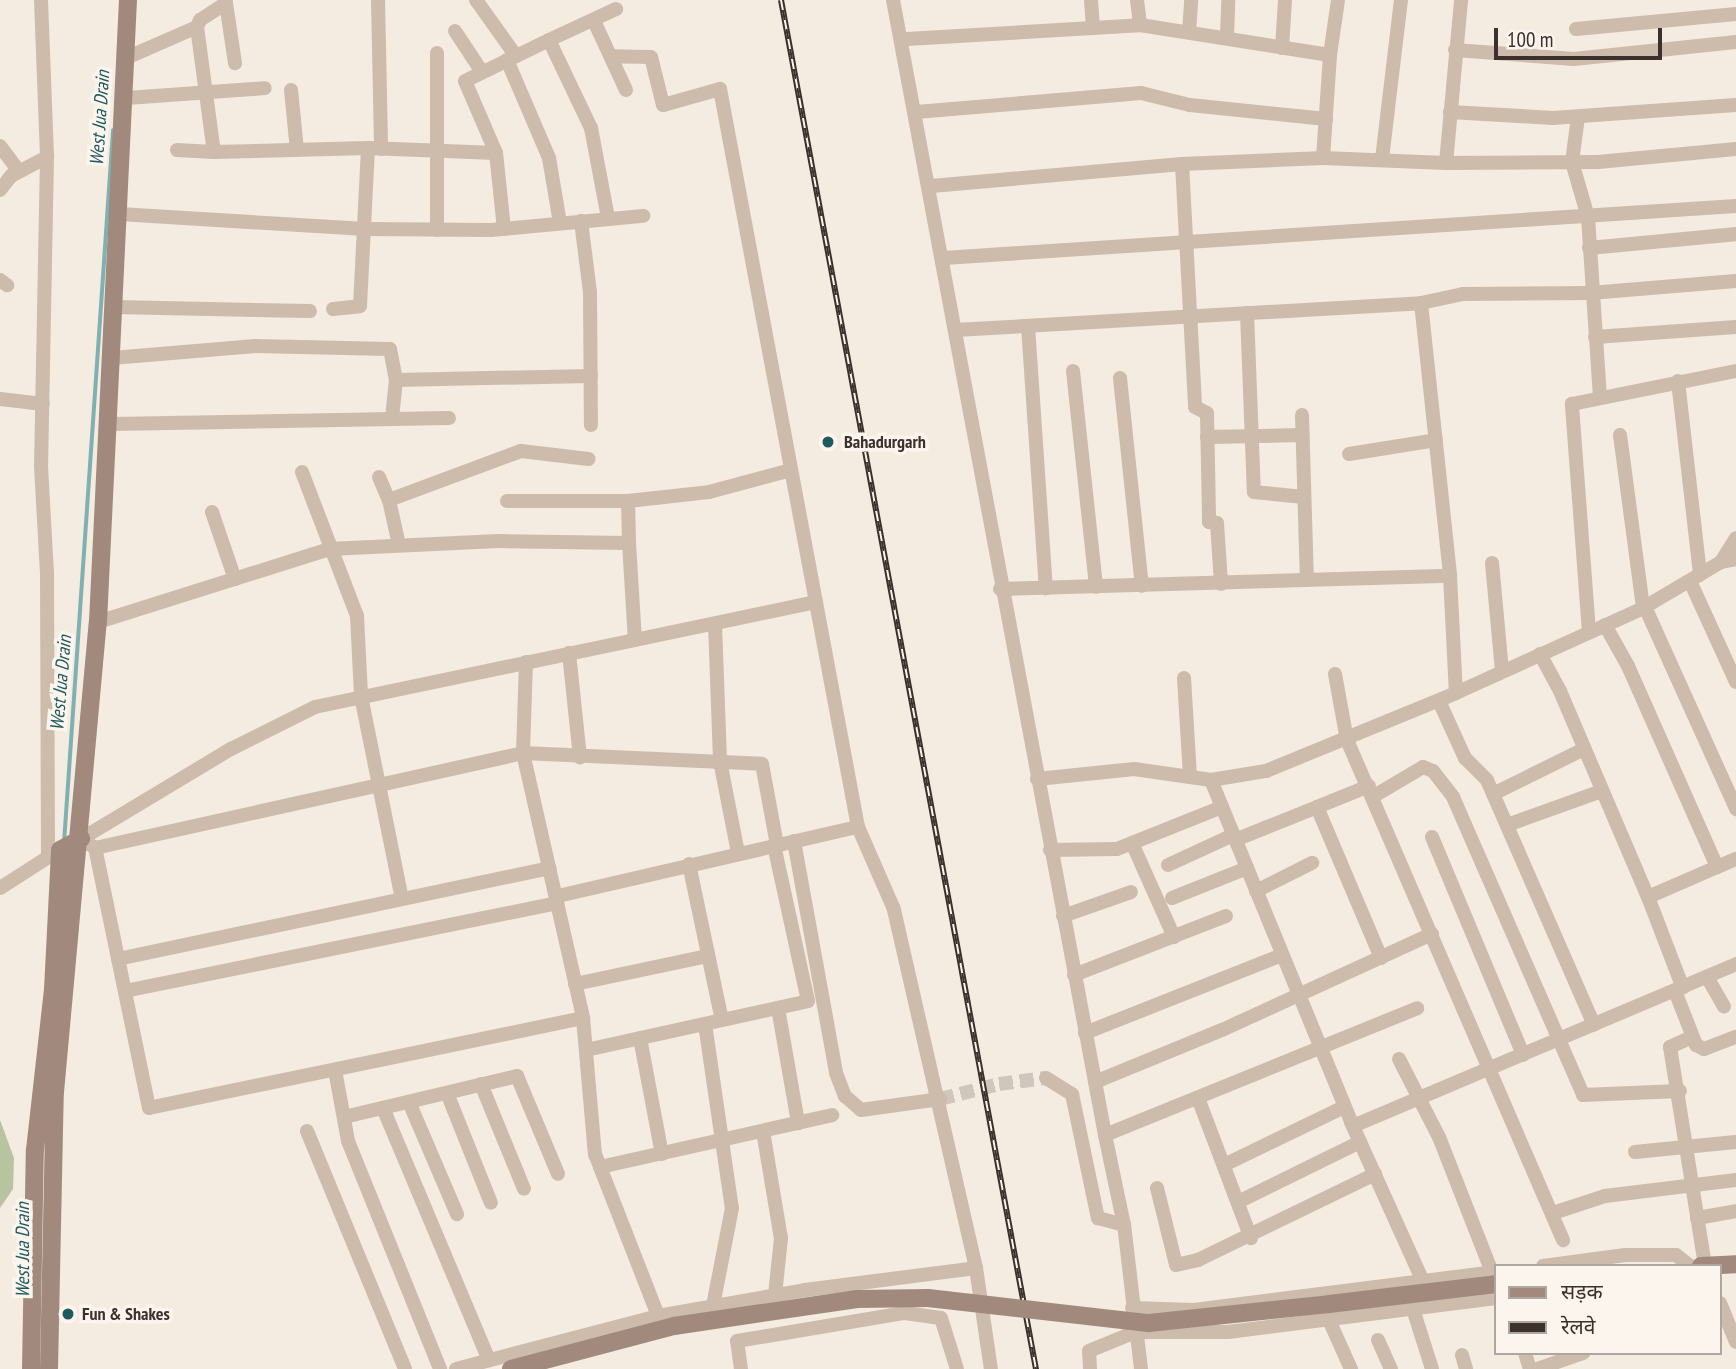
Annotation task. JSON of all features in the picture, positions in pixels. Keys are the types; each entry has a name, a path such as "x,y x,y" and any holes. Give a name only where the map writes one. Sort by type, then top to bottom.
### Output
{"main road":[{"path":"49,1369 55,1092 88,844 80,793 98,622 111,424 118,214 127,98 128,0"},
{"path":"31,1369 35,1150 53,990 54,853 88,844"},
{"path":"510,1369 674,1326 857,1299 928,1298 1149,1323 1329,1312 1494,1276"}],"street":[{"path":"0,888 54,853 43,404 47,157 41,0"},
{"path":"333,309 360,306 374,149 378,0"},
{"path":"476,0 511,58 549,158 560,223"},
{"path":"893,0 931,186 1000,589 1124,1225 1141,1369"},
{"path":"1091,0 1093,28"},
{"path":"1137,0 1140,25"},
{"path":"1189,32 1191,0"},
{"path":"1227,38 1228,0"},
{"path":"1282,48 1285,0"},
{"path":"1324,158 1330,55 1338,0"},
{"path":"1382,159 1401,0"},
{"path":"1446,163 1461,0"},
{"path":"214,152 197,27 200,20 226,3 236,63"},
{"path":"504,229 496,153 465,80 616,9"},
{"path":"1576,29 1736,14"},
{"path":"594,21 626,90"},
{"path":"907,39 1140,25 1330,55"},
{"path":"126,58 197,27"},
{"path":"455,31 482,72"},
{"path":"549,40 591,128 608,219"},
{"path":"1455,50 1574,59 1736,42"},
{"path":"437,53 437,230"},
{"path":"612,56 651,57 663,105 720,89 858,827 893,907 940,1099 976,1268 991,1369"},
{"path":"127,98 206,90 265,88"},
{"path":"291,90 297,150"},
{"path":"916,112 1141,93 1190,105 1326,119"},
{"path":"1450,112 1578,117 1736,105"},
{"path":"1578,117 1572,162 1588,217 1590,293 1600,396"},
{"path":"0,146 19,171"},
{"path":"177,150 214,152 374,149 496,153"},
{"path":"931,186 1182,164 1324,158 1446,163 1572,162 1736,149"},
{"path":"0,190 19,171 47,157"},
{"path":"1182,164 1185,243 1193,316 1195,407 1207,412 1209,522 1217,523 1220,584"},
{"path":"944,258 1736,206"},
{"path":"118,214 366,229 437,230 504,229 643,216"},
{"path":"581,221 590,292 591,425"},
{"path":"1589,248 1736,234"},
{"path":"956,330 1421,303 1463,294 1590,293 1736,281"},
{"path":"1421,303 1450,576 1456,693"},
{"path":"114,307 310,311"},
{"path":"1247,313 1254,492 1304,497"},
{"path":"1028,326 1045,588"},
{"path":"1595,337 1736,327"},
{"path":"112,358 255,346 390,349 396,380 392,419"},
{"path":"1589,632 1572,404 1600,396 1736,370"},
{"path":"1073,371 1096,587"},
{"path":"396,380 591,376"},
{"path":"1120,378 1142,586"},
{"path":"1678,381 1695,578 1730,651 1736,682"},
{"path":"0,399 43,404"},
{"path":"1302,415 1307,580"},
{"path":"111,424 449,418"},
{"path":"1208,437 1302,435"},
{"path":"1620,435 1644,607 1736,809"},
{"path":"1349,454 1436,440"},
{"path":"388,500 521,451 589,458"},
{"path":"507,501 628,501 709,492 791,470"},
{"path":"302,472 329,549 357,616 361,696 402,899"},
{"path":"379,477 388,500 399,545"},
{"path":"628,501 635,640"},
{"path":"212,512 234,579"},
{"path":"1037,779 1134,769 1211,780 1266,771 1438,701 1644,607 1729,560 1736,538"},
{"path":"98,622 329,549 399,545 629,543"},
{"path":"1492,563 1502,671"},
{"path":"1000,589 1450,576"},
{"path":"88,844 230,749 315,707 816,602"},
{"path":"715,624 720,761 738,853"},
{"path":"1605,625 1717,867"},
{"path":"569,653 580,757"},
{"path":"1540,654 1648,897 1679,990 1690,1038 1704,1049 1736,1037"},
{"path":"526,662 523,753 583,1018 595,1154 658,1316"},
{"path":"1335,674 1347,740 1432,934 1458,1002 1491,1068 1563,1240"},
{"path":"1184,678 1190,777"},
{"path":"1438,701 1465,758 1487,780 1594,1025"},
{"path":"1493,794 1584,749"},
{"path":"88,844 523,753 762,764 808,1001 586,1050"},
{"path":"1168,865 1234,837 1371,791 1423,767 1433,771 1453,797 1583,1095 1680,1091"},
{"path":"1211,780 1344,1107 1422,1279"},
{"path":"1507,825 1602,792"},
{"path":"1050,850 1117,849 1222,807"},
{"path":"1317,807 1381,958"},
{"path":"125,991 557,900 689,864 858,827"},
{"path":"1432,837 1523,1055"},
{"path":"794,841 836,1073 845,1096 861,1110 940,1099"},
{"path":"1132,843 1174,937"},
{"path":"88,844 118,959 149,1108 583,1018"},
{"path":"1648,897 1736,859"},
{"path":"1256,891 1312,863"},
{"path":"689,864 722,1020"},
{"path":"118,959 549,868"},
{"path":"1172,898 1247,868"},
{"path":"1063,916 1131,892"},
{"path":"1074,975 1226,916"},
{"path":"1095,1082 1222,1030 1298,992 1432,934"},
{"path":"1085,1033 1282,955"},
{"path":"575,984 708,956"},
{"path":"1353,1126 1420,1095 1558,1041 1736,964"},
{"path":"1707,976 1724,1007"},
{"path":"1105,1135 1416,1007"},
{"path":"778,1008 798,1123"},
{"path":"705,1024 725,1139 732,1208 713,1306"},
{"path":"640,1038 662,1154"},
{"path":"1690,1038 1670,1047 1680,1091 1703,1264"},
{"path":"1399,1059 1420,1095 1494,1274"},
{"path":"335,1070 348,1141 440,1369"},
{"path":"344,1117 517,1076 558,1174"},
{"path":"1046,1078 1072,1094 1098,1218 1124,1225"},
{"path":"481,1084 524,1189"},
{"path":"447,1093 491,1203"},
{"path":"1198,1098 1251,1236"},
{"path":"409,1101 457,1214"},
{"path":"1224,1165 1344,1107"},
{"path":"383,1108 489,1360"},
{"path":"600,1167 832,1115"},
{"path":"307,1131 405,1369"},
{"path":"763,1131 781,1238 775,1295"},
{"path":"1238,1202 1360,1142"},
{"path":"1635,1152 1688,1150 1736,1142"},
{"path":"1157,1188 1176,1265 1198,1260 1251,1236 1375,1174"},
{"path":"1553,1213 1605,1196 1692,1189 1736,1180"},
{"path":"1697,1217 1736,1211"},
{"path":"1560,1264 1638,1255 1676,1255 1687,1264"},
{"path":"456,1369 658,1316 775,1295 976,1268"},
{"path":"1132,1308 1194,1310 1422,1279 1494,1276"},
{"path":"1090,1369 1090,1351 1136,1332 1228,1332 1329,1312 1413,1309 1494,1298"},
{"path":"1722,1308 1736,1342"},
{"path":"1413,1309 1432,1369"},
{"path":"1329,1312 1351,1369"},
{"path":"741,1369 737,1341 905,1313 941,1318 957,1369"},
{"path":"1378,1340 1391,1369"},
{"path":"1537,1369 1577,1355"}],"green space":[{"path":"0,1120 14,1158 13,1189 0,1208"}],"waterway":[{"name":"West Jua Drain","path":"64,843 113,131"}],"tunnel":[{"path":"940,1099 999,1084 1046,1078"}],"railway":[{"path":"781,0 1036,1369"}],"place":[{"name":"Bahadurgarh","path":"828,442"},
{"name":"Fun & Shakes","path":"68,1314"}]}
